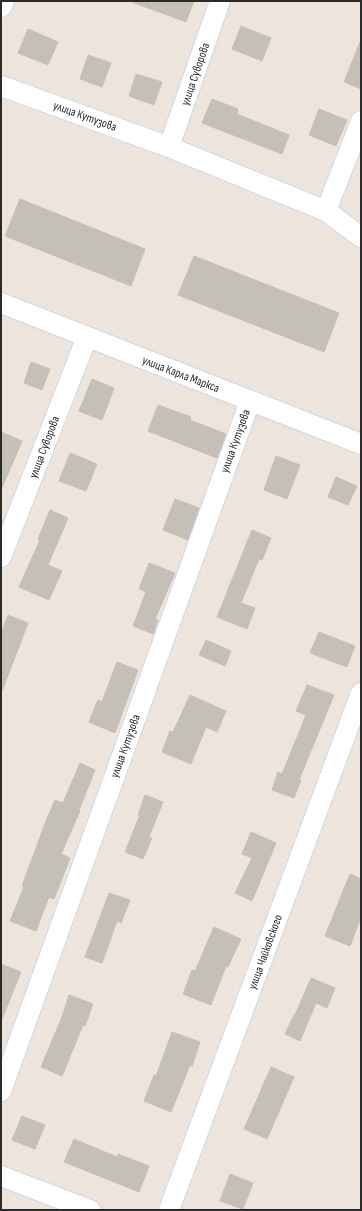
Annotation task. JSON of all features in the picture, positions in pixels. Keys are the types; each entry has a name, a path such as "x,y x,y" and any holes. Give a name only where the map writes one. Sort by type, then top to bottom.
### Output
{"street":[{"path":"1,7 4,1"},
{"name":"улица Суворова","path":"169,147 220,1"},
{"name":"улица Кутузова","path":"1,86 169,147 326,211 361,237"},
{"path":"326,211 361,121"},
{"name":"улица Карла Маркса","path":"1,303 361,444"},
{"name":"улица Суворова","path":"1,557 87,337"},
{"name":"улица Кутузова","path":"1,1091 250,401"},
{"name":"улица Чайковского","path":"169,1210 361,693"},
{"path":"1,1176 90,1210"}],"building":[{"path":"194,1 186,22 132,2"},
{"path":"241,26 271,38 262,61 232,49"},
{"path":"28,29 58,42 48,65 18,53"},
{"path":"361,42 361,89 344,82"},
{"path":"88,55 111,63 102,87 80,79"},
{"path":"136,74 162,82 154,105 129,96"},
{"path":"212,99 238,109 237,114 289,135 282,154 202,123"},
{"path":"319,109 347,120 336,146 309,135"},
{"path":"20,199 145,249 131,286 5,236"},
{"path":"194,256 339,313 324,352 178,295"},
{"path":"31,362 50,369 42,390 24,383"},
{"path":"92,379 114,388 102,420 79,411"},
{"path":"158,405 191,417 190,420 226,434 217,458 148,431"},
{"path":"1,432 22,441 1,490"},
{"path":"70,453 97,464 86,491 59,481"},
{"path":"276,456 300,465 287,499 264,490"},
{"path":"336,477 357,486 348,505 328,497"},
{"path":"175,499 199,508 188,540 163,530"},
{"path":"50,510 68,518 48,565 62,571 49,600 19,587 40,540 38,539"},
{"path":"252,530 271,538 262,560 259,559 241,603 255,608 247,629 217,617"},
{"path":"149,563 175,573 155,619 158,620 153,634 133,626 146,592 139,589"},
{"path":"8,615 28,623 2,691 1,633"},
{"path":"319,632 355,646 347,667 310,653"},
{"path":"206,640 231,651 225,666 199,655"},
{"path":"117,662 138,670 115,733 89,722 98,700 102,702"},
{"path":"307,685 334,695 299,780 301,780 294,798 272,790 278,772 282,774 306,715 296,711"},
{"path":"190,695 226,711 217,732 206,727 191,764 162,752 170,731 173,732"},
{"path":"80,763 95,770 79,810 80,811 61,854 70,858 54,899 49,897 36,931 10,921 24,887 22,886 55,800 63,803"},
{"path":"145,795 163,802 149,837 152,838 143,859 125,852 140,815 138,815"},
{"path":"251,832 276,843 252,901 235,893 252,858 242,854"},
{"path":"350,874 361,879 361,917 350,946 325,936"},
{"path":"109,893 130,900 121,923 117,921 102,963 85,957"},
{"path":"214,927 241,939 228,967 226,966 211,1005 183,994 192,970 195,971"},
{"path":"1,964 21,972 2,1019 1,1019"},
{"path":"311,978 335,988 327,1008 316,1003 300,1041 285,1034"},
{"path":"69,995 93,1004 85,1026 83,1025 62,1076 41,1067 62,1017"},
{"path":"172,1032 200,1042 192,1066 190,1065 171,1112 144,1101 154,1075 156,1076"},
{"path":"271,1067 294,1077 267,1139 244,1129"},
{"path":"22,1116 45,1125 35,1149 12,1140"},
{"path":"74,1139 117,1157 118,1154 149,1166 139,1192 64,1162"},
{"path":"230,1174 253,1183 243,1209 220,1201"}]}
